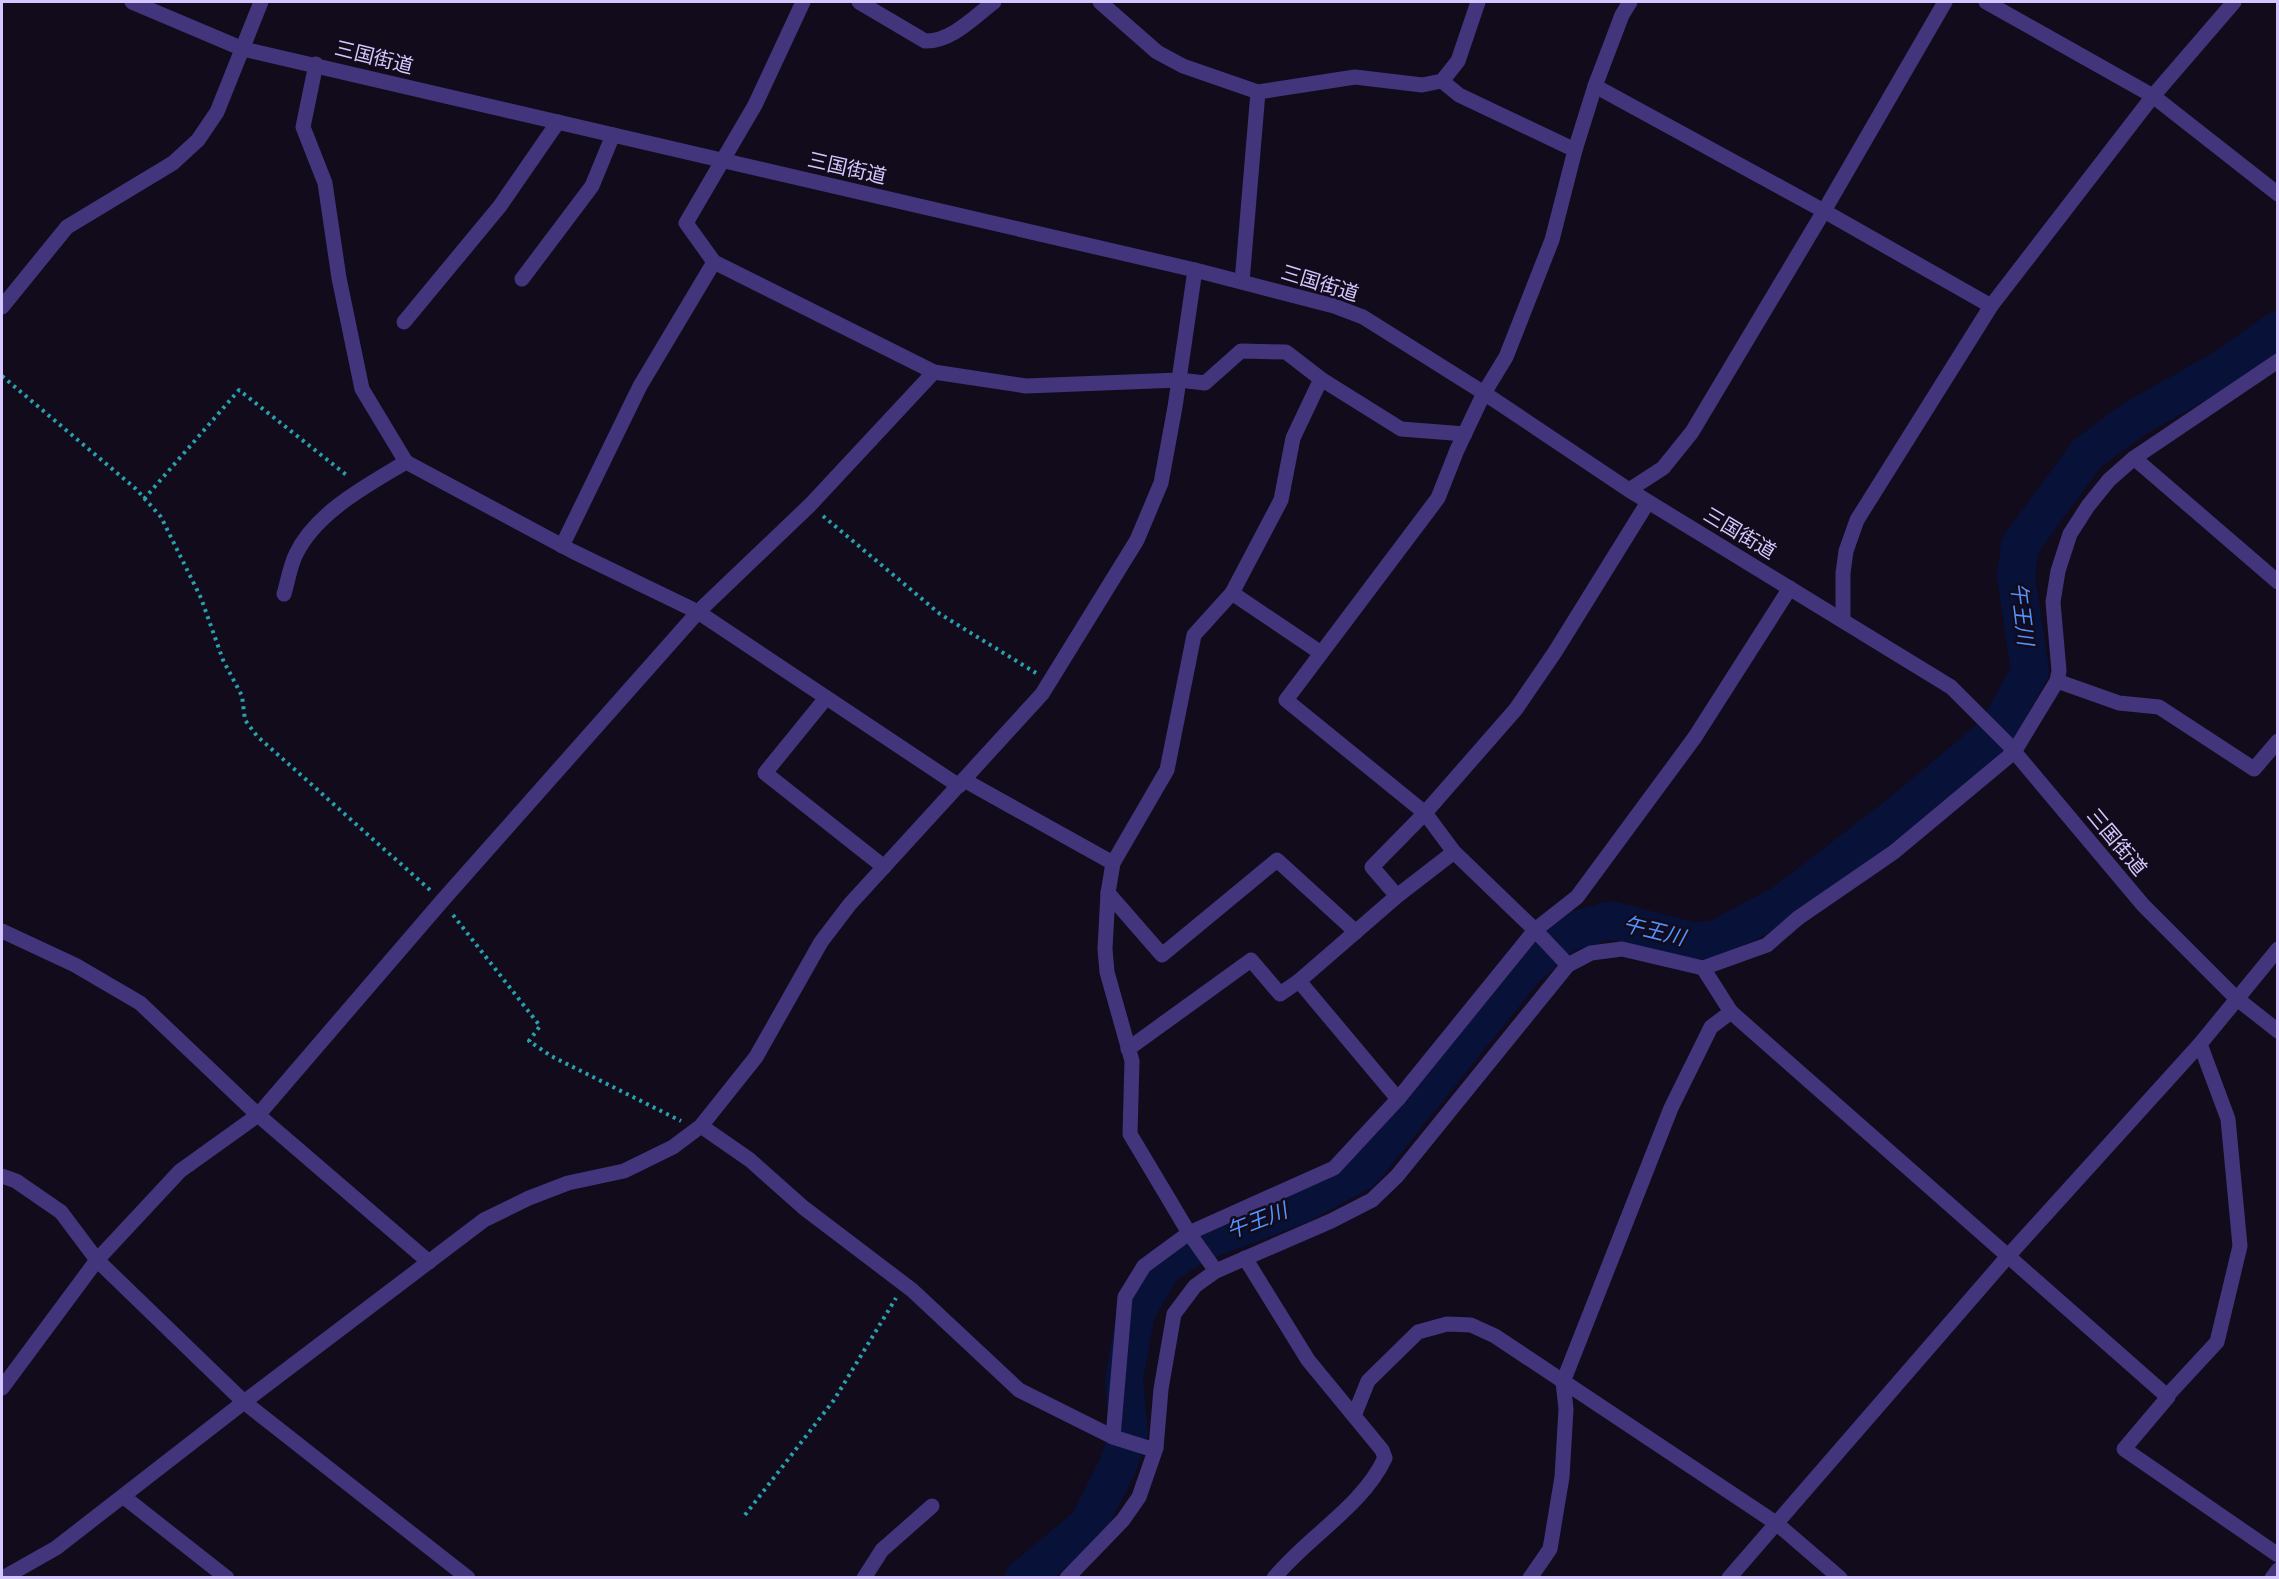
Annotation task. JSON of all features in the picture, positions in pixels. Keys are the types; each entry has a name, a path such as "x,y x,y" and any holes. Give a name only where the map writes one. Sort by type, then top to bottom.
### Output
{"street":[{"name":"三国街道","path":"132,2 243,49 316,64 1196,270 1334,306 1364,317 1484,393 1648,502 1951,687 2010,748 2143,905 2236,998 2277,1031"},
{"path":"2,307 67,227 173,163 198,140 217,112 261,2"},
{"path":"803,2 755,105 686,223 714,262 934,372 1026,386 1179,380 1205,383 1241,351 1287,352 1322,379 1401,429 1465,434"},
{"path":"859,2 925,41 936,41 948,36 994,2"},
{"path":"1100,2 1157,52 1184,66 1258,92 1355,77 1422,85 1442,81 1458,62 1478,2"},
{"path":"1566,962 1454,852 1425,813 1286,700 1438,498 1484,393 1506,357 1552,240 1575,150 1595,86 1622,15 1630,2"},
{"path":"1629,490 1663,468 1692,432 1824,212 1945,2"},
{"path":"1986,2 2153,96 2277,194"},
{"path":"1843,620 1843,573 1846,551 1857,520 1991,306 2153,96 2234,2"},
{"path":"316,64 303,127 325,183 339,278 362,389 406,462 562,546 698,612 826,698 962,783 1113,863"},
{"path":"1442,81 1459,95 1575,150"},
{"path":"1595,86 1991,306"},
{"path":"1242,282 1258,92"},
{"path":"404,322 500,206 558,122"},
{"path":"522,279 592,186 613,135"},
{"path":"562,546 640,386 714,262"},
{"path":"3,1578 56,1548 484,1220 529,1198 568,1183 624,1172 673,1148 699,1128 756,1057 820,942 850,904 1042,694 1137,540 1161,483 1196,270"},
{"path":"1067,1578 1123,1520 1139,1497 1152,1448 1174,1314 1214,1266 1245,1258 1331,1221 1372,1200 1397,1176 1566,962 1590,953 1622,949 1703,968 1767,945 1798,918 1894,852 2010,748 2057,681 2059,671 2053,602 2058,571 2070,534 2088,506 2109,480 2134,458 2277,361"},
{"path":"2,1388 97,1260 180,1172 258,1115 442,901 698,612 810,505 934,372"},
{"path":"1214,1266 1189,1233 1130,1134 1131,1061 1107,972 1105,949 1108,893 1113,863 1167,770 1194,635 1232,593 1281,500 1293,438 1322,379"},
{"path":"2134,458 2277,582"},
{"path":"284,594 296,554 307,537 336,506 406,462"},
{"path":"1397,897 1372,867 1425,813 1516,709 1556,652 1648,502"},
{"path":"1113,1437 1125,1297 1144,1266 1189,1233 1334,1168 1398,1099 1535,930 1577,897 1695,737 1790,588"},
{"path":"1232,593 1322,653"},
{"path":"2057,681 2119,703 2159,707 2254,770 2277,741"},
{"path":"826,698 765,773 884,867"},
{"path":"1128,1049 1251,960 1280,994 1299,981 1397,897 1454,852"},
{"path":"1108,893 1162,955 1277,860 1356,932"},
{"path":"2,931 75,965 140,1003 258,1115 429,1262"},
{"path":"1728,1578 2009,1255 2200,1044 2277,949"},
{"path":"1703,968 1731,1012 2167,1396"},
{"path":"1299,981 1398,1099"},
{"path":"1530,1578 1550,1549 1562,1477 1566,1409 1563,1382 1671,1108 1711,1027 1731,1012"},
{"path":"2200,1044 2228,1119 2240,1246 2217,1342 2167,1396 2124,1449 2277,1554"},
{"path":"699,1128 750,1160 804,1208 904,1285 1019,1390 1113,1437 1152,1448"},
{"path":"2,1176 16,1181 62,1212 97,1260 244,1402 468,1578"},
{"path":"1245,1258 1308,1360 1382,1450 1385,1458 1379,1471 1351,1504 1286,1563 1274,1578"},
{"path":"1354,1416 1368,1381 1418,1332 1447,1324 1471,1325 1495,1336 1776,1523 1840,1578"},
{"path":"123,1497 227,1578"},
{"path":"864,1578 882,1550 932,1506"},
{"path":"2272,1578 2277,1570"}],"path":[{"path":"2,376 136,489 161,517 201,598 223,660 242,696 245,720 257,736 442,901 540,1026 529,1041 551,1056 699,1128"},
{"path":"144,499 238,390 333,466 365,488"},
{"path":"810,505 940,614 1050,681"},
{"path":"745,1515 834,1400 904,1285"}],"waterway":[{"name":"午王川","path":"1024,1578 1088,1525 1119,1463 1129,1433 1124,1380 1136,1312 1163,1266 1197,1244 1299,1205 1362,1171 1524,970 1569,930 1610,920 1691,941 1715,940 1782,904 1897,816 1969,756 2003,721 2030,671 2016,576 2020,545 2087,454 2134,419 2221,370 2278,330"}]}
